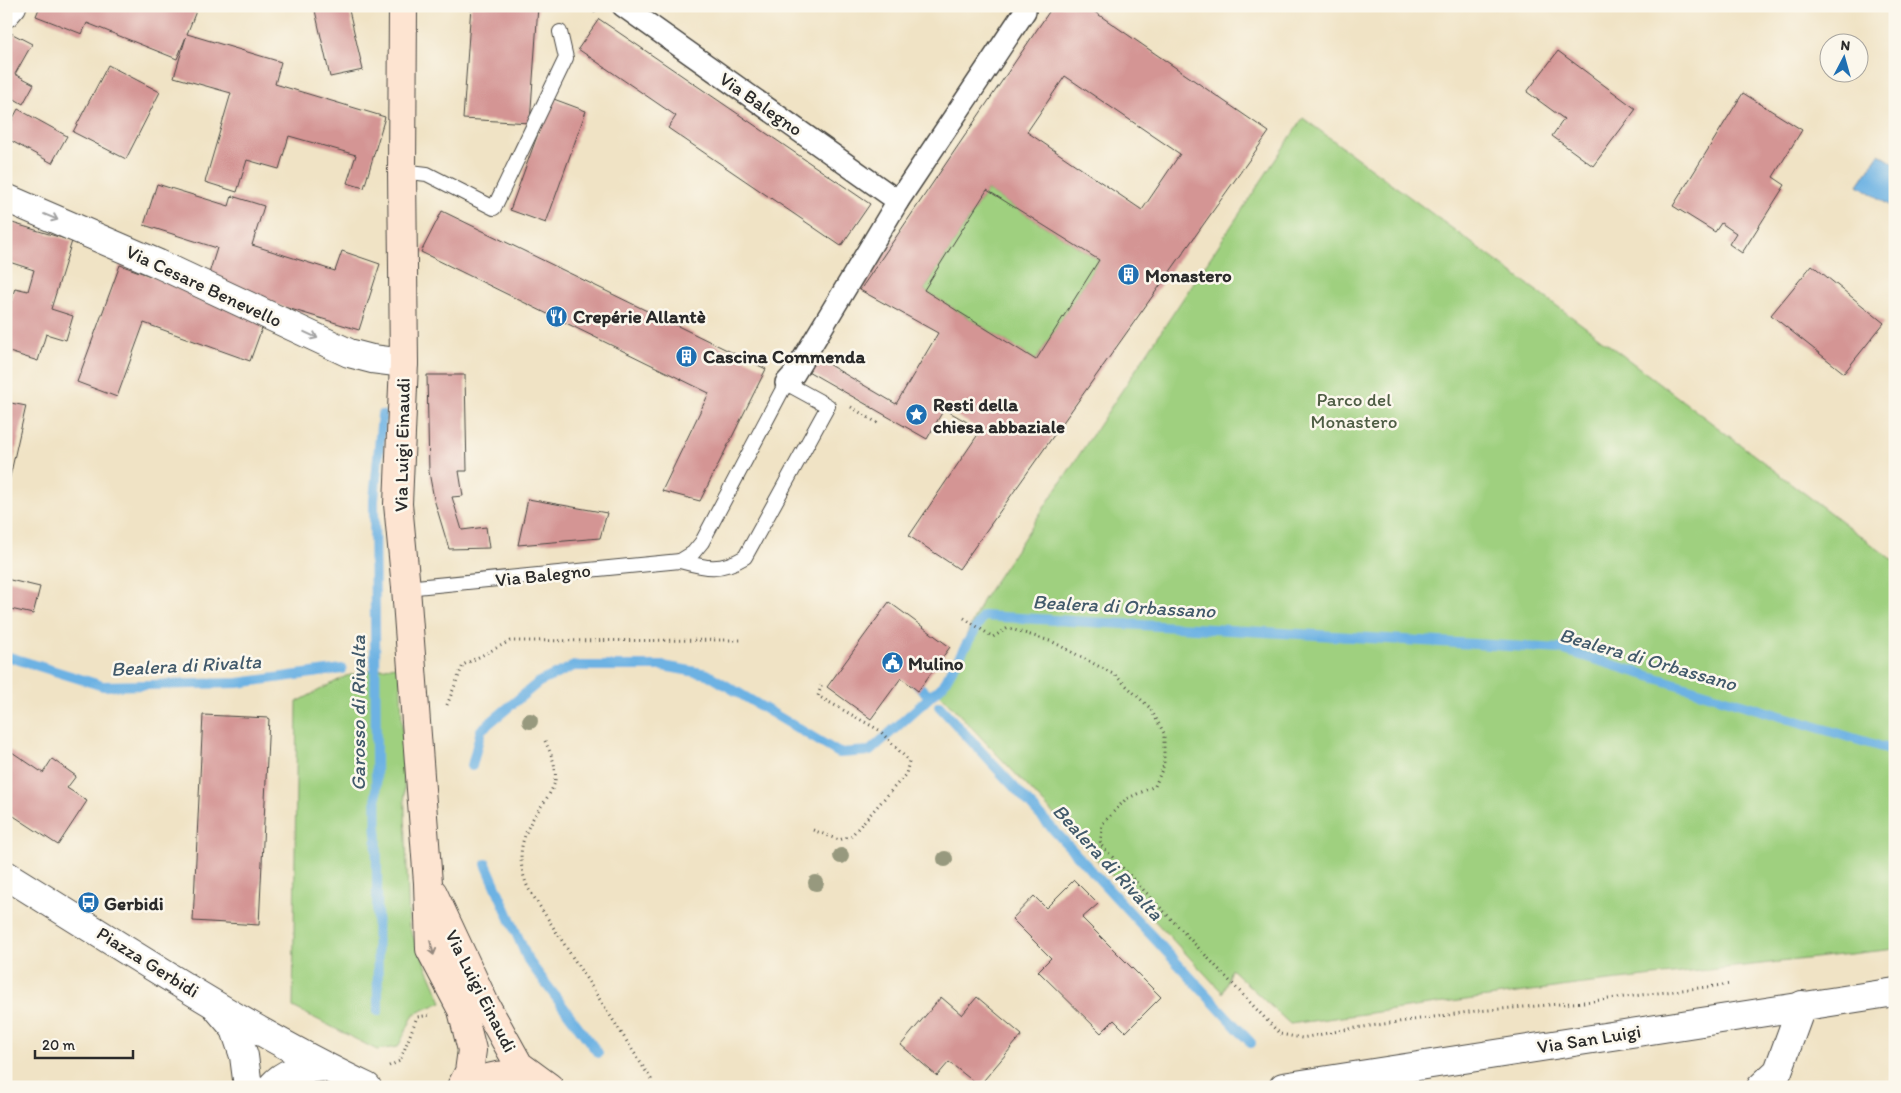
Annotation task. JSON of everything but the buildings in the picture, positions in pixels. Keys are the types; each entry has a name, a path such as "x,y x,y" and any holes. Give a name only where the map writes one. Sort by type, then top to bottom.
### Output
{"main road":[{"name":"Via Luigi Einaudi","path":"403,6 404,363 398,504 428,883 430,949 462,1010 472,1050 469,1072 463,1087"},
{"name":"Via Luigi Einaudi","path":"428,883 485,1004 519,1065 548,1087"},
{"path":"463,1087 483,1078 507,1074 531,1078 548,1087"}],"street":[{"path":"6,13 12,6"},
{"name":"Via Balegno","path":"623,6 898,201"},
{"path":"786,383 794,374 898,201 1025,11"},
{"name":"Via Cesare Benevello","path":"6,198 159,264 349,353 372,359 404,363"},
{"name":"Piazza Gerbidi","path":"6,875 213,1002 325,1067 374,1076"},
{"name":"Via San Luigi","path":"1283,1087 1895,992"},
{"name":"Piazza Gerbidi","path":"213,1002 235,1030 244,1056 248,1087"},
{"path":"1761,1087 1778,1071 1802,1005"},
{"path":"271,1087 292,1071 325,1067"}],"lane":[{"path":"402,172 427,174 494,208 566,58 560,32"},
{"path":"680,561 693,553 702,542 786,383"},
{"name":"Via Balegno","path":"406,588 680,561 707,568 725,566 745,557 828,406 786,383"}],"path":[{"path":"964,618 993,638 1008,628 1053,642 1115,675 1150,708 1164,732 1164,765 1155,786 1126,799 1103,823 1100,844 1165,910 1280,1034 1302,1038 1349,1029 1476,1011 1584,1002 1740,983"},
{"path":"444,711 463,665 510,641 743,640"},
{"path":"813,830 839,840 851,836 906,774 909,761 879,730 818,696 822,683"},
{"path":"545,741 554,759 555,782 525,834 520,859 523,877 528,888 651,1079 651,1087"},
{"path":"374,1076 400,1061 417,1017 462,1010"}],"green space":[{"name":"Parco del Monastero","path":"1303,118 1584,326 1895,562 1895,949 1583,984 1290,1024 1231,969 1223,993 940,694 982,601"},
{"path":"987,190 1099,260 1036,360 924,290"},
{"path":"400,665 409,927 442,1002 414,1014 398,1047 377,1050 293,1007 297,702 346,676"}],"water":[{"path":"1879,154 1895,164 1895,209 1858,185"}],"waterway":[{"name":"Garosso di Rivalta","path":"378,1011 374,500 382,415"},
{"name":"Bealera di Orbassano","path":"472,766 481,730 539,682 574,666 663,666 707,674 839,753 870,751 943,685 983,616 1561,649 1895,751"},
{"name":"Bealera di Rivalta","path":"6,656 103,686 238,683 342,669"},
{"name":"Bealera di Rivalta","path":"912,680 925,692"},
{"name":"Bealera di Rivalta","path":"939,706 1251,1043"},
{"name":"Bealera di Orbassano","path":"486,864 528,960 598,1053"}],"place":[{"name":"Monastero","path":"1129,275"},
{"name":"Crepérie Allantè","path":"557,316"},
{"name":"Cascina Commenda","path":"687,356"},
{"name":"Resti della chiesa abbaziale","path":"917,415"},
{"name":"Mulino","path":"892,663"},
{"name":"Gerbidi","path":"88,903"}]}
